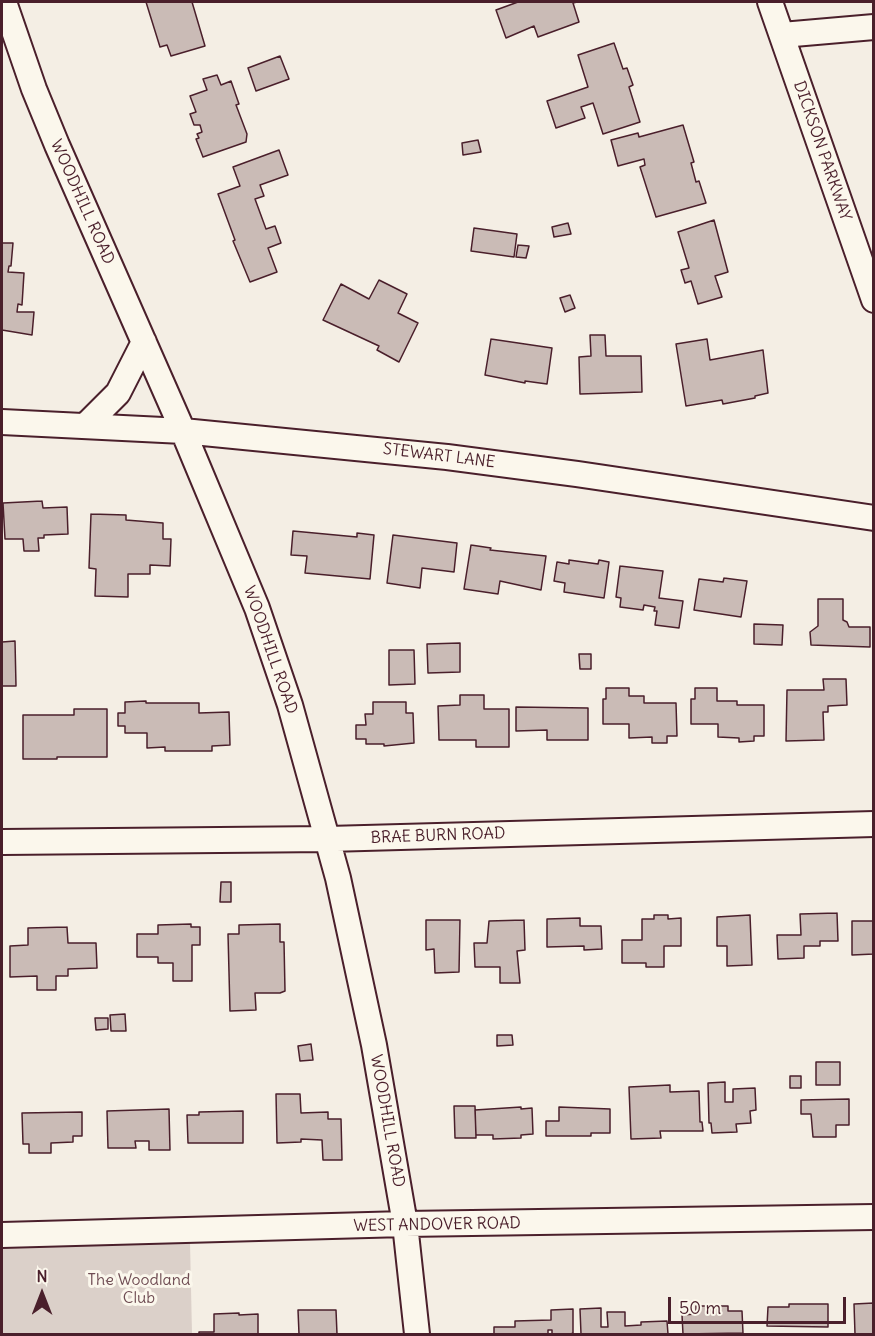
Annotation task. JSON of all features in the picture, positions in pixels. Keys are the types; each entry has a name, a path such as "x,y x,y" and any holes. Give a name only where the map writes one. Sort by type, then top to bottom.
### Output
{"street":[{"name":"WOODHILL ROAD","path":"4,2 34,89 57,145 183,431 257,608 290,705 328,839 349,924 383,1090 405,1224 417,1335"},
{"name":"DICKSON PARKWAY","path":"770,2 873,300"},
{"path":"782,35 873,27"},
{"path":"85,426 118,393 144,342"},
{"name":"STEWART LANE","path":"2,422 183,431 447,457 588,475 873,518"},
{"name":"BRAE BURN ROAD","path":"2,842 328,839 873,824"},
{"name":"WEST ANDOVER ROAD","path":"2,1235 405,1224 873,1217"}],"green space":[{"name":"The Woodland Club","path":"190,1242 192,1334 2,1334 2,1247"}],"building":[{"path":"146,2 192,2 205,46 171,56 167,45 160,47"},
{"path":"518,2 577,2 573,3 579,22 538,37 534,26 506,38 496,10"},
{"path":"614,43 623,69 627,68 633,85 629,87 640,122 603,134 593,103 581,107 585,118 556,128 547,101 588,87 578,55"},
{"path":"280,56 289,79 256,91 248,68"},
{"path":"217,75 221,85 231,81 239,104 236,105 247,134 246,142 203,157 196,139 199,138 197,134 202,132 200,125 194,125 190,114 196,112 190,96 207,90 203,79"},
{"path":"683,125 694,162 691,163 696,182 699,181 706,203 656,217 640,167 645,165 644,159 618,166 611,140 638,133 639,137"},
{"path":"478,140 481,152 463,155 462,143"},
{"path":"279,150 288,175 260,185 264,196 255,199 266,229 275,226 281,243 268,248 277,272 250,282 233,241 235,240 218,194 240,186 233,167"},
{"path":"714,220 728,272 715,276 722,297 698,304 691,281 685,283 681,270 689,268 678,232"},
{"path":"568,223 571,234 554,237 552,227"},
{"path":"474,228 517,234 514,257 471,251"},
{"path":"2,243 13,243 11,266 8,272 24,273 22,305 18,304 17,312 34,312 32,335 2,330"},
{"path":"518,245 529,246 526,258 516,257"},
{"path":"379,280 407,294 398,313 418,323 399,362 377,350 379,346 323,320 341,284 369,299"},
{"path":"570,295 575,308 565,312 560,298"},
{"path":"590,335 605,335 606,356 641,356 642,392 580,394 579,357 591,356"},
{"path":"491,339 552,348 547,384 525,381 525,383 485,375"},
{"path":"707,339 710,360 763,350 768,393 723,404 722,400 686,406 676,344"},
{"path":"42,501 43,508 67,507 68,534 44,535 44,538 38,538 39,551 24,551 23,539 5,539 3,503"},
{"path":"91,514 126,515 126,520 163,523 163,539 171,539 170,566 150,565 150,574 128,574 128,597 95,596 96,569 89,568"},
{"path":"293,531 357,537 357,533 374,535 370,579 305,573 307,556 291,555"},
{"path":"393,535 457,543 454,572 422,568 420,588 387,583"},
{"path":"471,545 491,548 490,550 546,556 541,590 500,581 498,594 464,589"},
{"path":"569,560 598,564 599,560 609,562 604,598 564,592 565,583 554,581 557,562 569,564"},
{"path":"620,566 663,571 659,598 683,601 679,628 655,625 657,611 654,611 655,607 644,605 643,610 620,607 621,598 616,597"},
{"path":"724,578 747,581 741,617 694,610 699,579 723,582"},
{"path":"818,599 843,599 843,620 849,627 870,627 870,647 811,645 810,632 818,626"},
{"path":"754,624 783,625 782,645 754,644"},
{"path":"15,641 16,686 2,686 2,642"},
{"path":"460,643 460,672 428,673 427,644"},
{"path":"389,650 414,650 415,684 389,685"},
{"path":"579,654 591,654 591,669 580,669"},
{"path":"823,679 846,679 847,705 828,706 828,712 823,712 824,740 786,741 787,690 824,690"},
{"path":"606,688 629,688 629,696 644,696 644,703 676,703 677,736 667,736 667,743 652,743 652,737 629,738 629,724 603,724 603,699 606,699"},
{"path":"695,688 717,688 717,701 737,701 737,705 764,705 764,736 754,736 754,741 739,742 739,738 718,737 718,724 691,724 691,699 695,699"},
{"path":"460,695 484,695 484,709 509,709 509,747 476,747 476,740 439,740 438,706 460,705"},
{"path":"146,701 146,703 199,703 199,713 229,712 230,745 212,746 212,751 165,751 165,747 147,748 147,733 125,733 125,726 118,726 118,713 125,713 125,702"},
{"path":"373,702 406,702 406,713 413,713 414,743 384,746 384,744 366,744 366,739 356,739 356,725 366,725 365,714 373,714"},
{"path":"516,707 588,708 588,740 547,740 547,730 516,731"},
{"path":"74,709 107,709 107,757 23,759 23,715 74,715"},
{"path":"221,882 231,882 231,902 220,902"},
{"path":"837,913 838,941 820,941 820,946 804,946 804,958 778,959 777,935 801,935 800,914"},
{"path":"654,915 668,915 668,919 681,918 681,946 664,946 664,967 646,967 646,963 622,963 622,940 642,940 642,919 654,919"},
{"path":"750,915 752,965 727,966 727,946 717,946 717,917"},
{"path":"580,918 580,926 601,926 602,949 584,950 584,946 547,947 547,919"},
{"path":"426,920 460,920 459,972 435,973 434,949 426,950"},
{"path":"524,920 525,950 517,951 520,983 500,983 500,967 475,967 474,943 487,943 489,921"},
{"path":"852,921 874,921 874,954 852,955"},
{"path":"191,924 191,927 200,927 200,945 192,945 192,981 173,981 173,963 158,963 158,957 137,957 137,934 158,934 158,925"},
{"path":"280,924 280,942 284,942 285,991 255,993 256,1010 230,1011 228,934 239,934 239,925"},
{"path":"67,927 68,943 96,943 97,968 68,969 68,976 56,976 56,990 37,990 37,976 10,977 10,946 28,945 28,928"},
{"path":"125,1014 126,1031 111,1031 110,1015"},
{"path":"95,1018 108,1018 108,1029 96,1030"},
{"path":"497,1035 512,1035 513,1045 497,1046"},
{"path":"311,1044 313,1060 300,1061 298,1046"},
{"path":"816,1062 840,1062 840,1085 816,1085"},
{"path":"790,1076 801,1076 801,1088 790,1088"},
{"path":"725,1082 725,1102 733,1102 733,1089 755,1088 756,1110 750,1111 751,1123 736,1124 737,1132 712,1133 711,1123 709,1123 708,1083"},
{"path":"670,1085 670,1092 699,1091 700,1122 702,1122 703,1131 660,1131 661,1138 631,1139 629,1087"},
{"path":"276,1094 300,1094 301,1113 328,1112 328,1119 341,1119 342,1160 323,1160 322,1140 301,1139 301,1142 277,1143"},
{"path":"849,1099 849,1125 836,1125 836,1137 813,1137 811,1114 801,1114 801,1100"},
{"path":"454,1106 475,1106 476,1138 455,1138"},
{"path":"521,1107 521,1109 532,1108 533,1134 521,1135 521,1138 493,1139 493,1135 476,1135 475,1110"},
{"path":"559,1107 610,1109 610,1133 591,1133 591,1136 546,1136 546,1121 559,1121"},
{"path":"169,1109 170,1150 149,1150 149,1141 135,1141 136,1148 108,1148 107,1111"},
{"path":"243,1111 243,1143 188,1143 187,1115 199,1115 199,1112"},
{"path":"82,1112 82,1136 73,1136 73,1142 51,1143 51,1153 29,1153 29,1144 23,1144 22,1113"},
{"path":"874,1303 874,1334 855,1334 854,1304"},
{"path":"789,1304 828,1304 828,1327 767,1326 768,1307 789,1307"},
{"path":"696,1306 728,1306 728,1311 742,1311 743,1333 683,1334 682,1315 696,1314"},
{"path":"601,1308 601,1327 608,1327 607,1312 625,1312 625,1326 641,1325 641,1322 667,1321 668,1334 581,1334 580,1309"},
{"path":"573,1309 573,1333 571,1334 552,1334 552,1330 548,1330 548,1334 494,1334 494,1327 515,1327 515,1321 551,1320 551,1310"},
{"path":"298,1310 336,1310 337,1334 299,1334"},
{"path":"239,1313 239,1315 258,1314 258,1334 199,1334 199,1332 214,1332 214,1314"}]}
